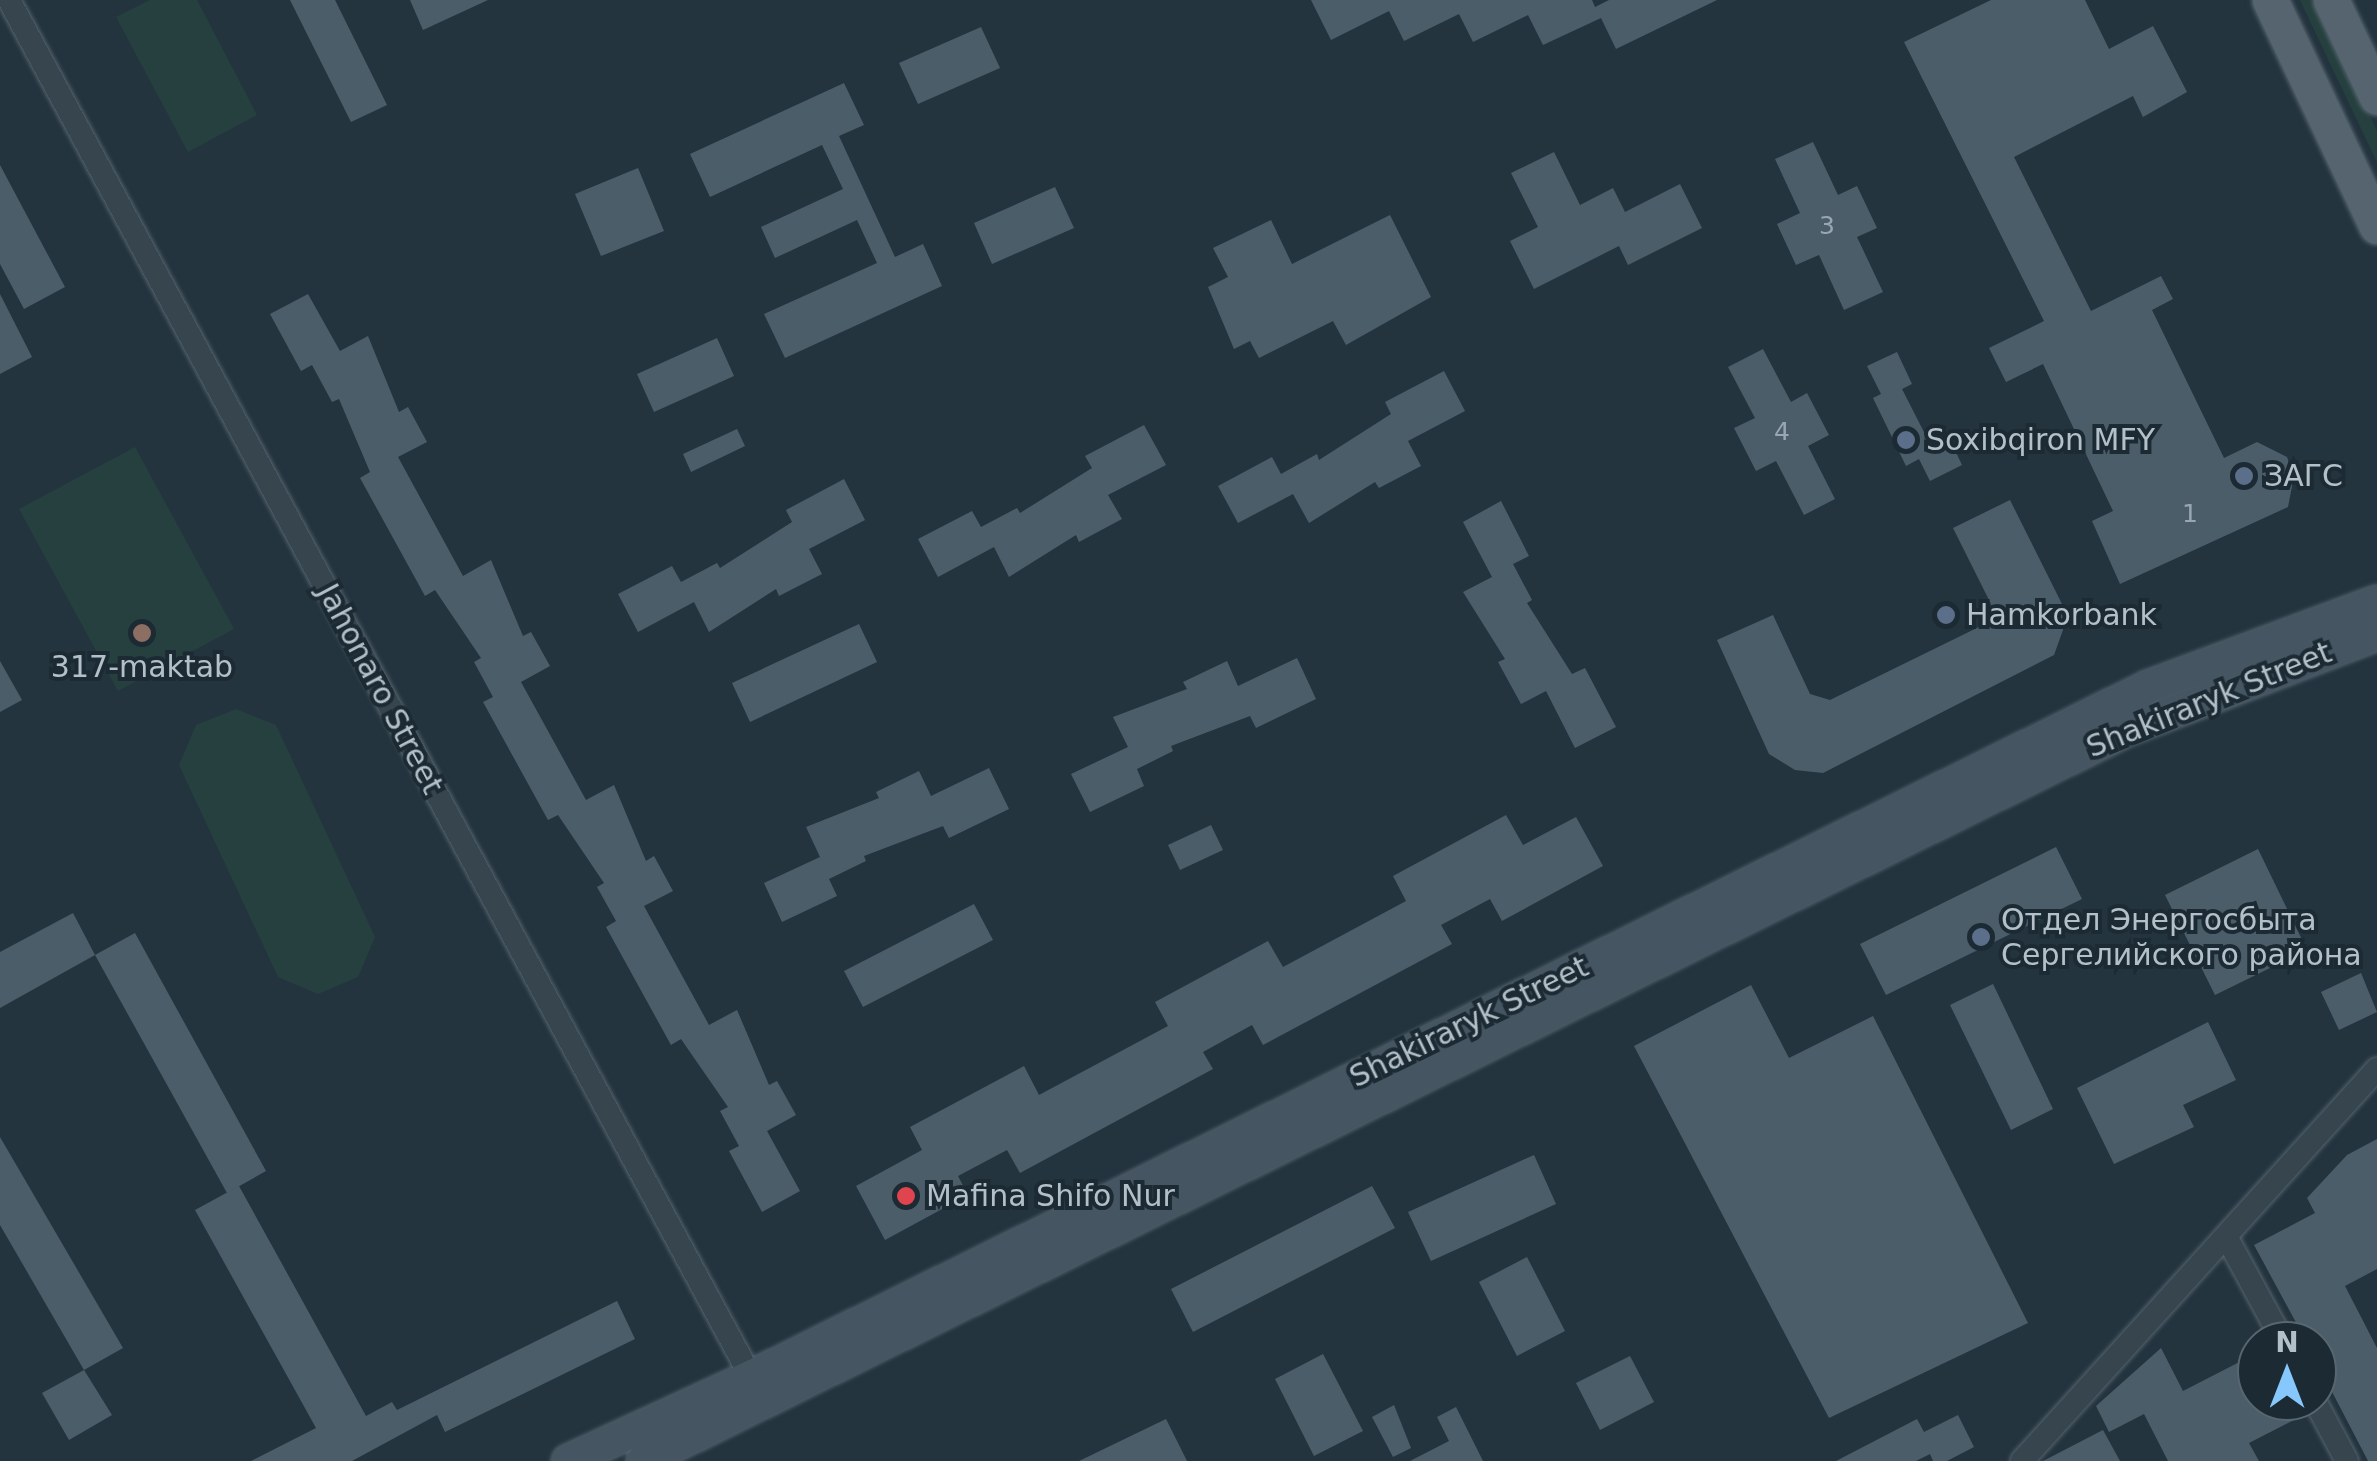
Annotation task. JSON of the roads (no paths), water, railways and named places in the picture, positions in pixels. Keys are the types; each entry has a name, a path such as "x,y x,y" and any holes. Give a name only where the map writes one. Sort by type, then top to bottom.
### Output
{"main road":[{"path":"2270,0 2377,226"},
{"path":"2331,0 2377,97"},
{"name":"Shakiraryk Street","path":"568,1461 751,1377 2148,687 2377,602"},
{"name":"Shakiraryk Street","path":"643,1461 2131,728 2377,634"}],"street":[{"name":"Jahonaro Street","path":"9,0 751,1377"},
{"path":"2030,1458 2377,1069"},
{"path":"2228,1238 2272,1321"},
{"path":"2325,1421 2347,1461"}],"place":[{"name":"Soxibqiron MFY","path":"1906,440"},
{"name":"ЗАГС","path":"2244,476"},
{"name":"Hamkorbank","path":"1946,615"},
{"name":"317-maktab","path":"142,633"},
{"name":"Отдел Энергосбыта Сергелийского района","path":"1981,937"},
{"name":"Mafina Shifo Nur","path":"906,1196"}]}
